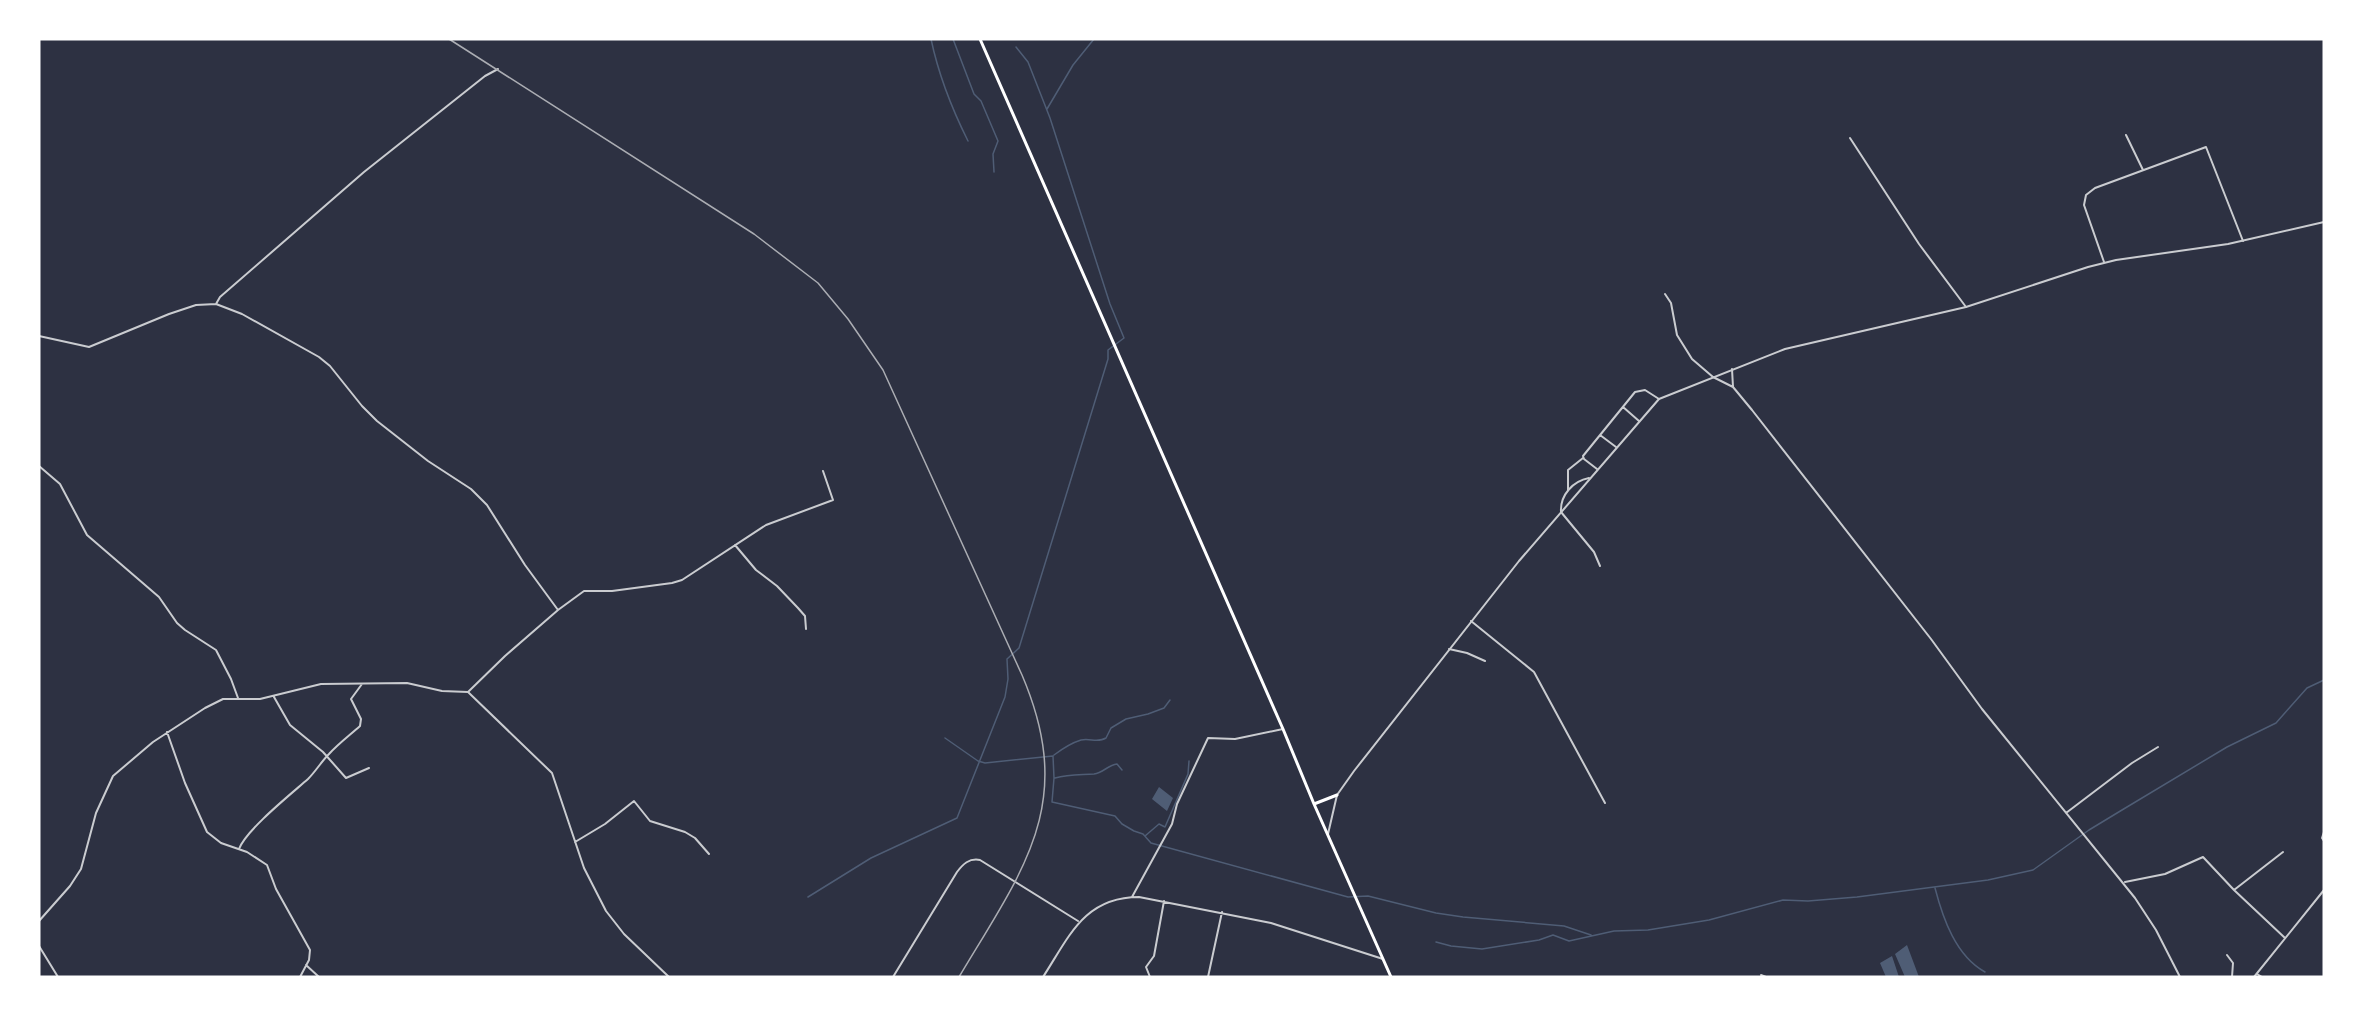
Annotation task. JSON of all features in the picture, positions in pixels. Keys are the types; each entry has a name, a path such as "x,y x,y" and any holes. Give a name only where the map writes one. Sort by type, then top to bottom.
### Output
{"main road":[{"path":"980,39 1391,977"},
{"path":"1314,804 1337,795"}],"street":[{"path":"216,304 220,297 364,172 484,76 498,69"},
{"path":"2126,135 2143,170"},
{"path":"1850,138 1919,244 1966,307"},
{"path":"2104,262 2084,199 2090,190 2206,147 2243,241"},
{"path":"1328,834 1337,795 1471,621 1589,478 1659,399 1769,354 1798,345 1966,307 2104,262 2243,241 2324,222"},
{"path":"1665,294 1671,303 1681,343 1692,359 1713,376 1733,387 1931,639 1982,709 2124,883 2156,930 2180,977"},
{"path":"39,336 89,347 169,314 205,303 216,304 242,314 319,357 340,376 362,406 383,426 428,461 471,489 487,505 525,565 558,610"},
{"path":"1732,369 1733,387"},
{"path":"1568,490 1568,470 1583,458 1635,392 1641,389 1659,399"},
{"path":"1623,407 1639,421"},
{"path":"1600,435 1616,447"},
{"path":"1583,458 1597,469"},
{"path":"39,466 63,489 87,535 159,597 177,623 216,650 238,698"},
{"path":"468,692 505,656 558,610 584,591 612,591 677,582 781,518 833,500 823,471"},
{"path":"1589,478 1580,480 1568,490 1561,502 1561,512 1594,552 1600,566"},
{"path":"735,545 756,570 777,586 802,612 806,619 806,629"},
{"path":"1471,621 1534,672 1605,803"},
{"path":"1449,649 1467,653 1485,662"},
{"path":"239,849 244,840 312,774 326,756 360,726 362,721 351,699 363,683"},
{"path":"39,921 70,886 81,869 96,813 113,776 167,732 218,702 238,698 250,700 274,697 315,685 407,683 441,691 468,692 552,773 584,868 606,911 624,934 669,977"},
{"path":"274,697 290,725 326,756 346,778 369,768"},
{"path":"1132,897 1172,824 1177,804 1208,738 1235,739 1283,729"},
{"path":"167,732 188,791 207,832 221,843 239,849 267,865 276,889 310,950 300,977"},
{"path":"2066,813 2158,747"},
{"path":"575,842 599,828 634,801 650,821 686,832 695,838 709,854"},
{"path":"2324,832 2322,838 2324,841"},
{"path":"2234,890 2283,852"},
{"path":"2124,883 2165,874 2203,857 2234,890 2286,938"},
{"path":"893,977 957,872 963,864 975,859 1015,880 1078,921"},
{"path":"2254,977 2324,890"},
{"path":"1043,977 1078,921 1114,899 1132,897 1222,912 1311,934 1383,958"},
{"path":"1150,977 1146,967 1154,956 1164,902"},
{"path":"1221,977 1208,977 1222,912"},
{"path":"39,946 58,977"},
{"path":"2227,955 2233,963 2232,977"},
{"path":"306,965 319,977"},
{"path":"2257,974 2262,977"},
{"path":"1761,975 1766,977"}],"water":[{"path":"1159,787 1173,798 1167,811 1152,799"},
{"path":"1907,945 1919,977 1905,977 1895,954"},
{"path":"1892,956 1899,977 1886,977 1880,963"}],"waterway":[{"path":"931,39 946,92 968,141"},
{"path":"953,39 974,94 981,101 998,141 993,154 994,172"},
{"path":"1047,109 1073,65 1094,39"},
{"path":"808,897 871,858 957,818 1005,697 1008,679 1007,659 1019,648 1108,359 1108,350 1124,338 1110,304 1050,118 1028,62 1016,47"},
{"path":"1436,942 1482,949 1539,940 1553,935 1569,941 1614,931 1648,930 1709,920 1783,900 1808,901 1857,897 1988,880 2033,870 2089,830 2122,810 2227,747 2276,723 2307,688 2324,680"},
{"path":"1054,755 1081,740 1106,738 1111,728 1126,719 1164,708 1170,700"},
{"path":"945,738 978,761 985,763 1053,756 1052,802 1115,816 1122,824 1143,834 1151,843 1348,897 1368,896 1436,913 1463,917 1564,926 1591,935"},
{"path":"1145,836 1159,824 1165,827 1188,774 1189,761"},
{"path":"1055,778 1097,773 1117,764 1122,770"},
{"path":"1935,888 1952,936 1966,956 1985,972"}],"railway":[{"path":"449,39 754,234 818,283 848,319 883,370 1022,675 1038,721 1044,761 1043,799 1036,834 1022,868 1004,902 959,977"}]}
